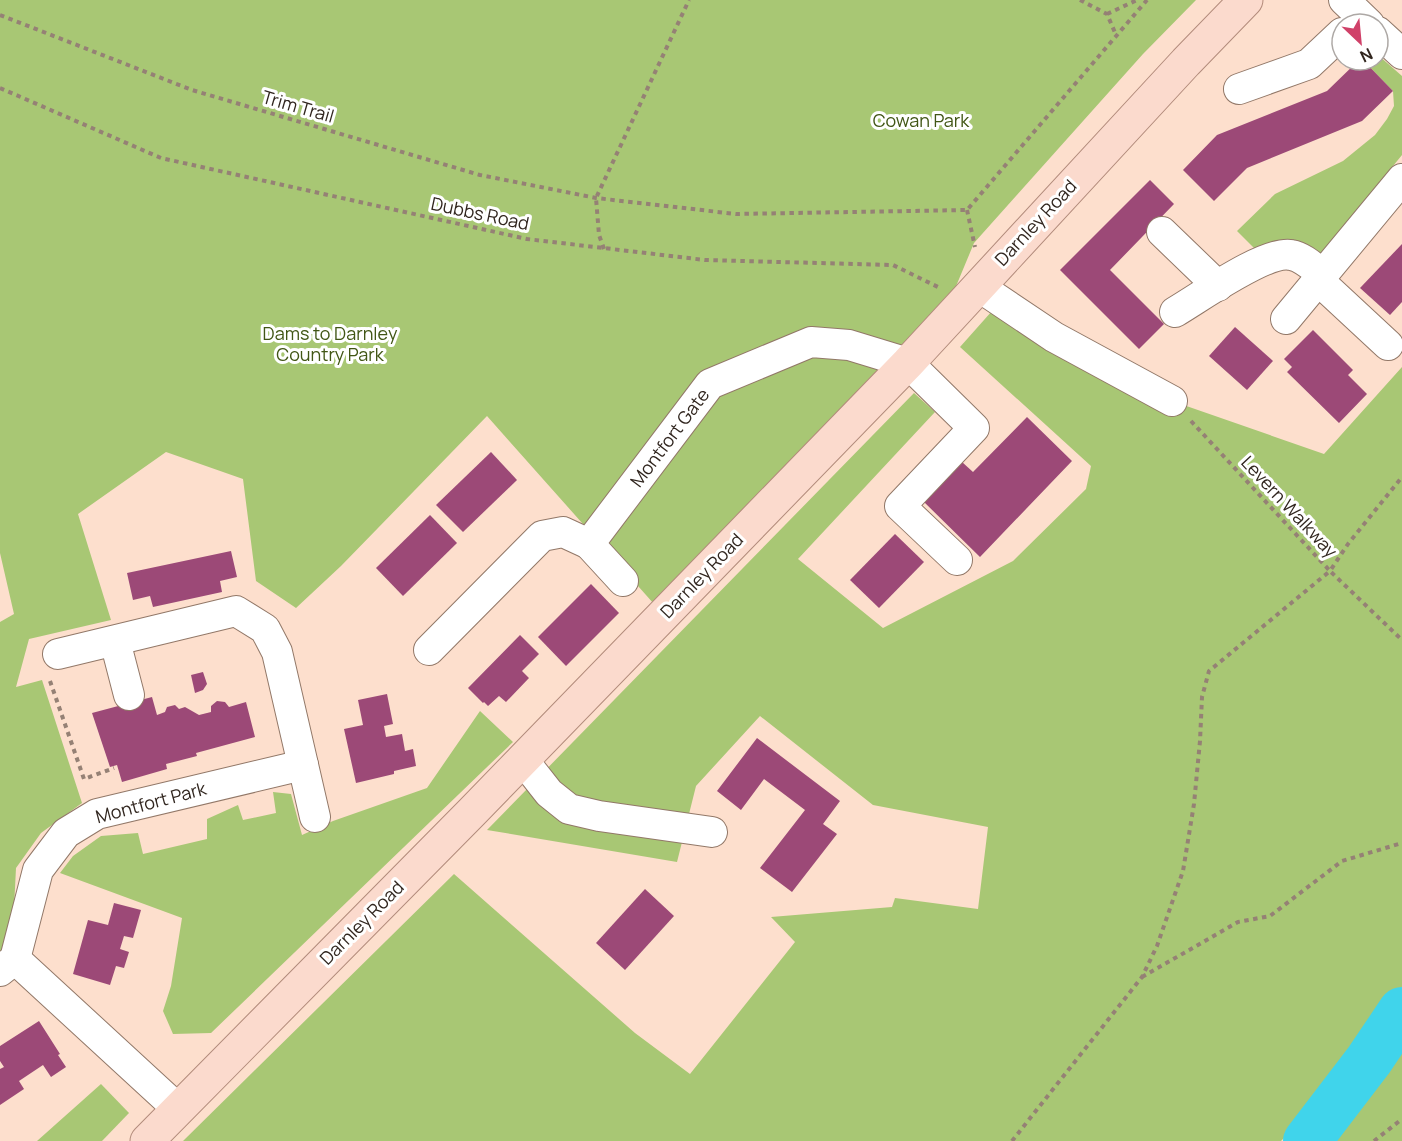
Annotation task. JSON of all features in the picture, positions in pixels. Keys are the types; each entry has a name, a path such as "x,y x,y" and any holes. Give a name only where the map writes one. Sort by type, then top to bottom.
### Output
{"main road":[{"name":"Darnley Road","path":"147,1141 523,760 908,363 1246,0"}],"street":[{"path":"1390,44 1402,54"},
{"path":"1239,90 1309,64 1330,45"},
{"path":"1286,319 1402,179"},
{"path":"1162,232 1218,286"},
{"path":"1175,312 1259,262 1279,254 1289,254 1299,257 1388,345"},
{"path":"972,293 1173,401"},
{"name":"Montfort Gate","path":"590,544 710,384 811,342 849,345 908,363"},
{"path":"908,363 974,428 900,506 957,560"},
{"path":"429,650 542,536 563,532 590,544 623,581"},
{"path":"58,654 236,611 265,629 277,652 315,816"},
{"path":"115,641 129,695"},
{"path":"523,760 549,793 569,809 599,816 712,832"},
{"name":"Montfort Park","path":"178,1109 8,965 38,870 66,833 97,814 303,765"}],"path":[{"path":"604,249 599,235 596,198 689,0"},
{"path":"1080,0 1107,14 1116,35"},
{"path":"1107,14 1137,0"},
{"name":"Trim Trail","path":"0,15 192,90 480,175 596,198 736,214 967,210 1147,0"},
{"name":"Dubbs Road","path":"0,88 161,158 527,239 705,260 893,265 972,293"},
{"name":"Levern Walkway","path":"1173,401 1330,571 1348,544 1402,477"},
{"path":"1012,1141 1142,977 1157,946 1183,871 1194,804 1202,697 1209,671 1330,571 1402,640"},
{"path":"58,654 50,681 84,779 114,768"},
{"path":"1142,977 1238,922 1270,916 1342,861 1402,843"},
{"path":"1374,1141 1402,1119"}],"green space":[{"path":"0,0 1196,0 1143,54 974,243 937,332 654,604 487,416 341,566 296,608 256,581 243,479 166,452 78,514 111,620 29,639 16,687 42,680 82,803 41,833 16,868 14,908 3,952 0,954 0,622 14,614 0,553"},
{"path":"1390,66 1402,76 1402,155 1321,254 1281,241 1264,244 1255,249 1237,231 1275,194 1343,161 1375,135 1394,106 1393,91 1375,72 1390,72"},
{"path":"992,311 1172,401 1324,454 1402,367 1402,987 1337,1085 1281,1141 183,1141 454,874 635,1033 690,1074 795,942 771,917 892,907 895,898 978,909 988,827 873,805 760,716 696,786 677,862 487,830 914,393 935,412 798,559 883,628 1013,561 1086,489 1091,466 960,347"},
{"path":"480,711 513,742 211,1033 173,1034 163,1011 171,986 182,918 60,873 73,856 101,836 138,833 143,854 207,839 207,819 238,805 243,820 276,813 273,792 291,794 302,835 333,821 427,788"},
{"path":"1402,1033 1402,1141 1321,1141"},
{"path":"101,1084 129,1113 102,1141 37,1141"}],"building":[{"path":"1347,72 1375,72 1393,91 1362,121 1247,168 1214,201 1183,170 1217,135 1327,91"},
{"path":"1150,180 1174,204 1110,270 1164,324 1139,349 1060,270"},
{"path":"1402,244 1402,302 1390,315 1360,288"},
{"path":"1235,327 1273,361 1247,390 1209,356"},
{"path":"1313,330 1353,370 1348,375 1367,394 1339,423 1287,372 1292,367 1284,359"},
{"path":"1027,417 1072,461 980,557 924,502 962,462 973,472"},
{"path":"491,452 517,480 463,532 436,505"},
{"path":"430,515 457,543 403,596 376,568"},
{"path":"895,534 924,562 879,608 850,580"},
{"path":"231,551 237,577 220,581 222,592 153,607 150,596 133,600 127,573"},
{"path":"591,584 619,613 566,666 538,637"},
{"path":"520,635 539,654 522,671 529,678 506,702 499,696 488,706 468,688"},
{"path":"203,672 207,684 203,690 195,693 191,675"},
{"path":"387,694 393,724 384,726 386,737 402,734 405,751 413,749 416,766 356,783 344,729 363,725 358,700"},
{"path":"152,697 157,715 165,712 167,707 175,705 179,709 185,707 199,715 211,712 211,706 217,701 225,702 229,707 246,702 255,737 196,753 197,756 166,764 167,769 122,782 117,765 110,767 92,713"},
{"path":"757,738 840,801 823,824 837,834 792,892 760,868 805,810 764,779 741,810 717,791"},
{"path":"645,889 674,916 625,970 596,943"},
{"path":"114,903 141,910 133,938 124,936 120,949 129,952 124,968 116,966 110,985 73,974 88,920 108,925"},
{"path":"39,1021 66,1067 51,1077 43,1065 19,1081 24,1089 0,1105 0,1069 4,1067 0,1061 0,1046"}],"waterway":[{"path":"1307,1141 1369,1060 1402,1011"}],"park label":[{"name":"Cowan Park","path":"921,121"},
{"name":"Dams to Darnley Country Park","path":"330,344"}]}
